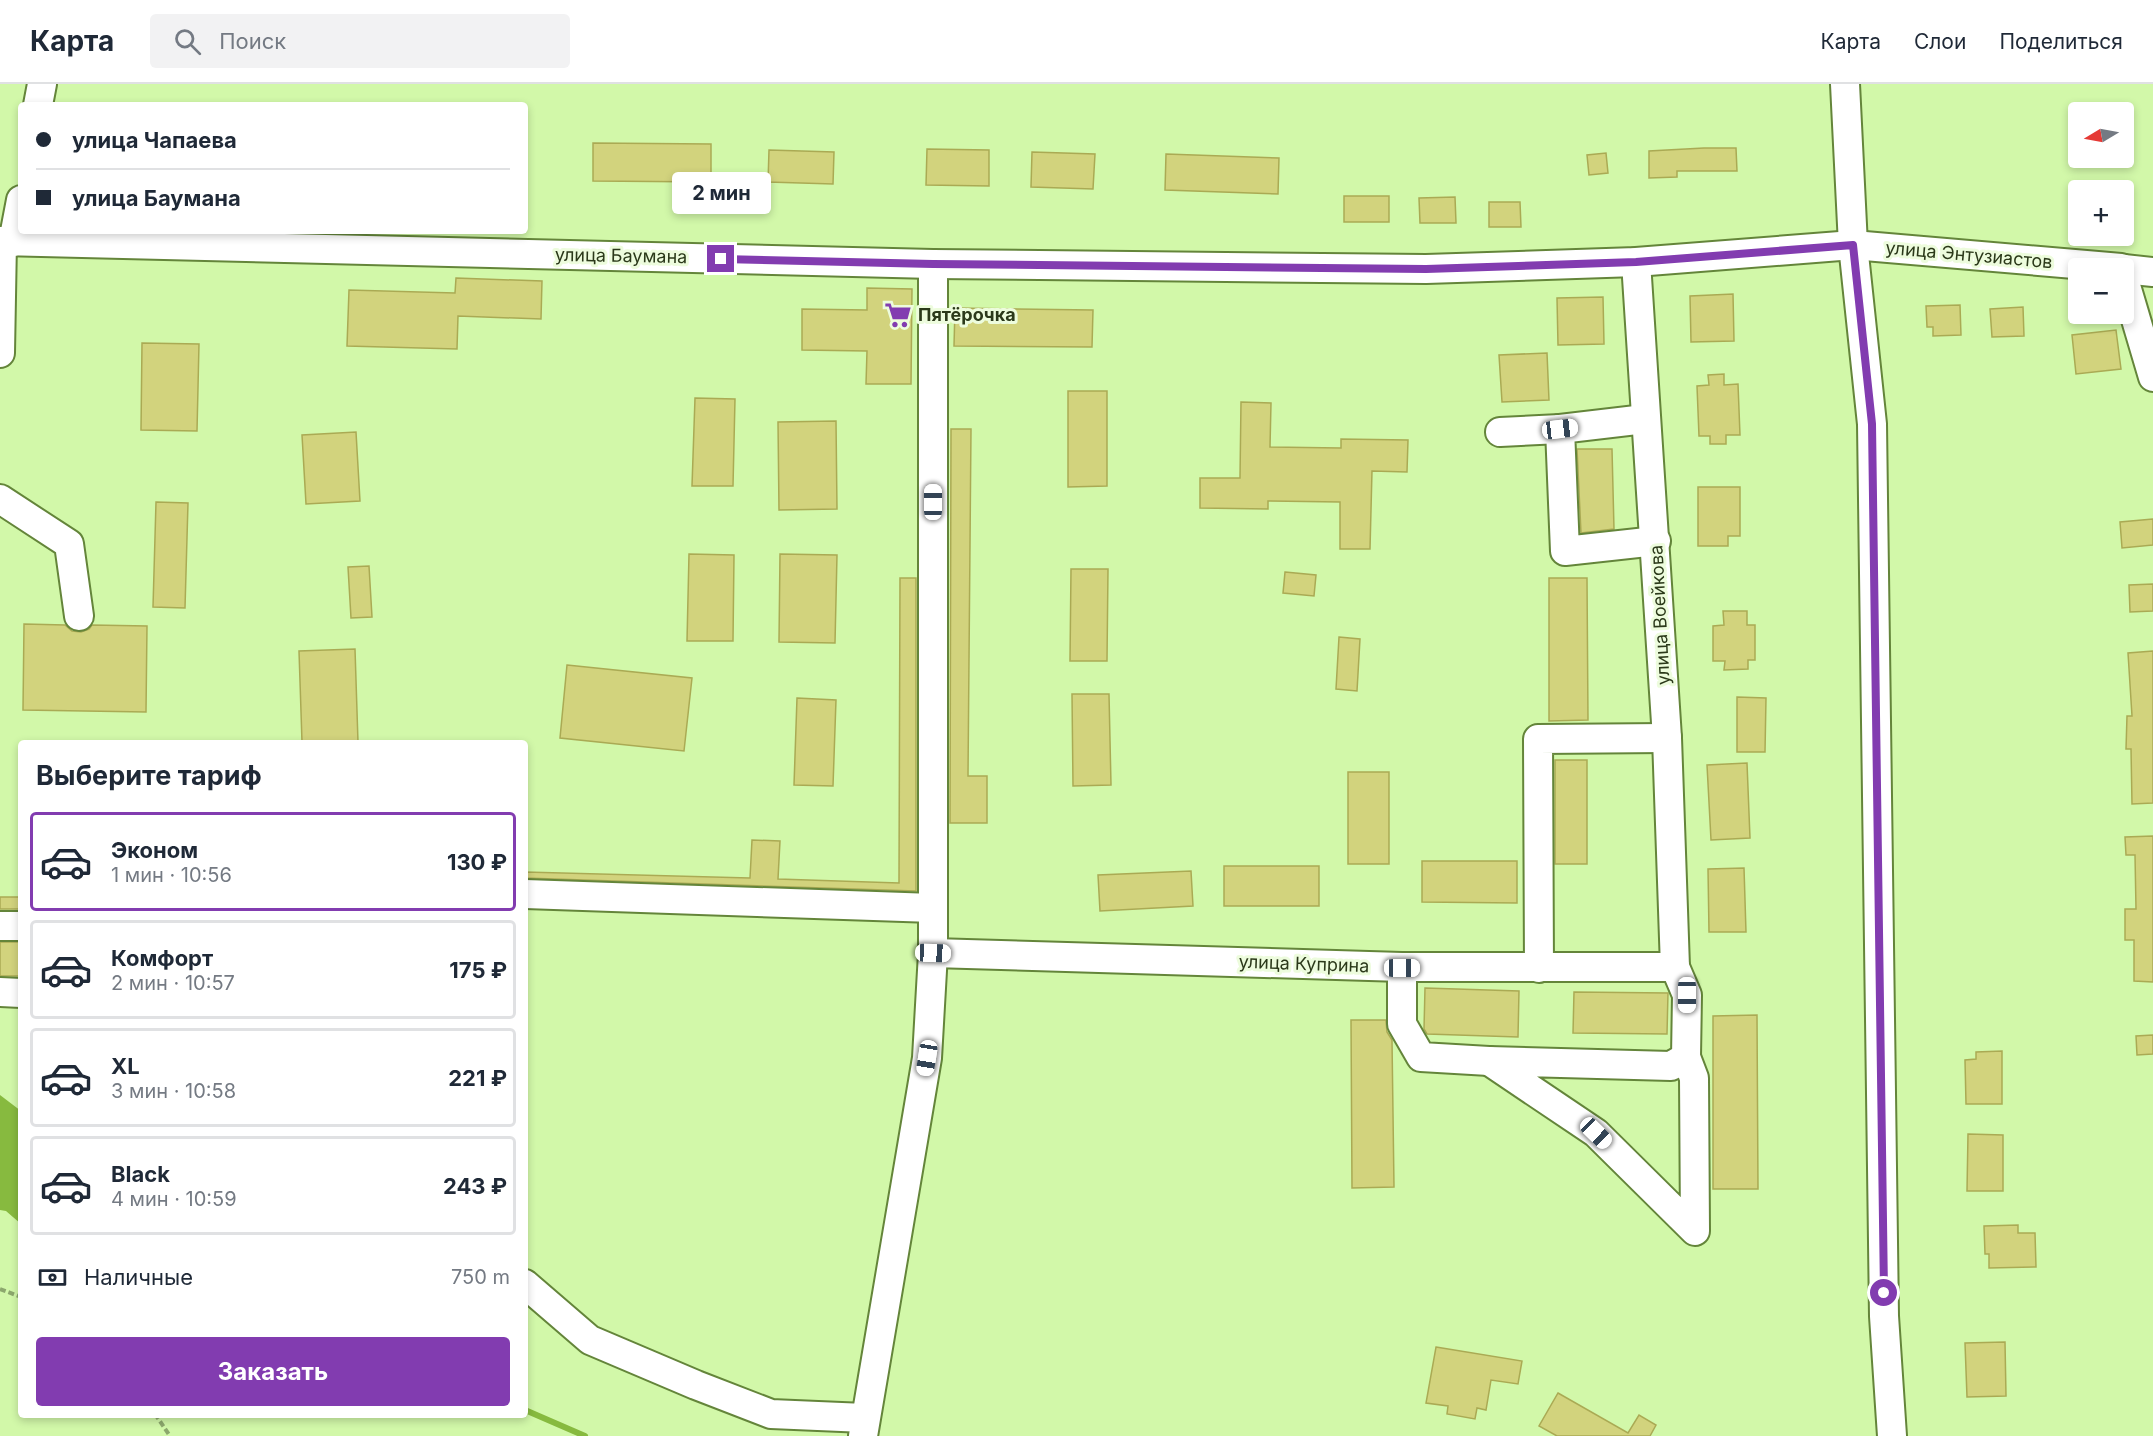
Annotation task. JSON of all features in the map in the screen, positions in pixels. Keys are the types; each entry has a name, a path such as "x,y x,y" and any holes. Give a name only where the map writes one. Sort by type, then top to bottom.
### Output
{"street":[{"path":"39,102 42,84"},
{"path":"1845,84 1853,245 1872,424 1884,1316 1892,1436"},
{"path":"0,353 5,242 18,208"},
{"name":"улица Баумана","path":"5,242 933,264 1426,269 1636,262 1853,245"},
{"name":"улица Энтузиастов","path":"1853,245 2068,264"},
{"name":"улица Воейкова","path":"1636,262 1656,541 1667,738 1675,967"},
{"path":"528,1287 590,1340 696,1385 771,1414 864,1427 927,1058 933,953 933,264"},
{"name":"улица Энтузиастов","path":"2134,270 2153,272"},
{"path":"2134,313 2153,377"},
{"path":"1500,432 1560,429 1646,419"},
{"path":"1560,429 1565,551 1656,541"},
{"path":"0,499 69,544 79,616"},
{"path":"1539,968 1538,739 1667,738"},
{"path":"528,894 933,908"},
{"path":"0,926 18,926"},
{"name":"улица Куприна","path":"933,953 1402,968 1675,967"},
{"path":"1489,1061 1596,1133 1695,1231 1694,1078 1686,1057 1687,995 1675,967"},
{"path":"1402,968 1402,1024 1421,1057 1671,1066 1686,1057"},
{"path":"0,992 18,993"}],"path":[{"path":"0,1289 18,1296"},
{"path":"158,1418 170,1436"}],"shaded area":[{"path":"0,1095 18,1109 18,1221 6,1211 0,1210"}],"building":[{"path":"593,143 711,144 711,182 593,181"},
{"path":"1736,148 1737,171 1677,171 1677,177 1649,178 1649,151"},
{"path":"927,149 989,150 989,186 926,185"},
{"path":"769,150 834,152 833,184 768,182"},
{"path":"1032,152 1095,154 1093,189 1031,187"},
{"path":"1606,153 1608,173 1589,175 1587,155"},
{"path":"1166,154 1279,158 1278,194 1165,190"},
{"path":"1344,196 1389,196 1389,222 1344,222"},
{"path":"1455,197 1456,223 1420,223 1419,198"},
{"path":"1489,202 1520,202 1521,227 1489,227"},
{"path":"456,278 542,281 541,319 458,316 457,349 347,346 349,290 455,293"},
{"path":"867,288 912,289 911,384 866,384 867,351 802,350 802,309 867,310"},
{"path":"1733,294 1734,341 1691,342 1690,296"},
{"path":"1603,297 1604,344 1558,345 1557,298"},
{"path":"1960,305 1961,335 1933,336 1933,327 1927,327 1926,306"},
{"path":"2023,307 2024,336 1992,337 1990,309"},
{"path":"955,308 1093,310 1092,347 954,346"},
{"path":"2116,330 2121,369 2076,374 2072,335"},
{"path":"142,343 199,344 197,431 141,430"},
{"path":"1547,353 1549,400 1502,402 1499,355"},
{"path":"1724,374 1724,385 1738,384 1740,435 1726,435 1726,444 1710,444 1710,436 1699,436 1697,386 1709,385 1708,375"},
{"path":"1068,391 1107,391 1107,486 1068,487"},
{"path":"695,398 735,399 733,486 692,486"},
{"path":"1241,402 1271,403 1270,447 1341,448 1341,439 1408,440 1407,472 1372,471 1370,549 1340,549 1340,502 1268,501 1268,509 1200,508 1200,478 1240,478"},
{"path":"836,421 837,509 779,510 778,422"},
{"path":"951,429 971,429 968,776 987,776 987,823 950,823"},
{"path":"356,432 360,501 306,504 302,435"},
{"path":"1577,449 1612,449 1614,529 1581,533"},
{"path":"1698,487 1740,487 1740,536 1728,536 1728,546 1698,546"},
{"path":"156,502 188,503 185,608 153,607"},
{"path":"2153,519 2153,545 2122,548 2120,522"},
{"path":"689,554 734,555 733,641 687,641"},
{"path":"780,554 837,555 835,643 779,642"},
{"path":"369,566 372,617 351,618 348,567"},
{"path":"1071,569 1108,569 1107,661 1070,661"},
{"path":"1285,572 1316,575 1314,596 1283,593"},
{"path":"900,578 916,578 916,891 528,878 528,872 750,878 752,840 780,841 778,879 899,883"},
{"path":"1549,578 1587,578 1588,720 1549,721"},
{"path":"2153,584 2153,611 2130,612 2129,585"},
{"path":"1723,611 1747,611 1747,625 1755,625 1755,660 1748,660 1748,669 1724,670 1725,661 1713,661 1713,626 1724,625"},
{"path":"24,624 65,625 72,631 81,632 92,625 147,626 146,712 23,710"},
{"path":"1339,637 1360,639 1357,691 1336,689"},
{"path":"355,649 358,740 302,740 299,651"},
{"path":"2153,651 2153,803 2132,804 2131,749 2126,749 2127,716 2132,716 2128,653"},
{"path":"567,665 692,678 684,751 560,738"},
{"path":"1072,694 1109,694 1111,785 1073,786"},
{"path":"1737,697 1766,698 1765,752 1737,752"},
{"path":"797,698 836,700 833,786 794,785"},
{"path":"1555,760 1587,760 1587,864 1555,864"},
{"path":"1747,763 1750,838 1711,840 1707,765"},
{"path":"1348,772 1389,772 1389,864 1348,864"},
{"path":"2153,836 2153,982 2134,981 2134,940 2125,940 2125,909 2136,909 2135,855 2126,855 2125,837"},
{"path":"1422,861 1517,861 1517,903 1422,902"},
{"path":"1224,866 1319,866 1319,906 1224,906"},
{"path":"1744,868 1746,932 1709,932 1708,869"},
{"path":"1191,871 1193,906 1100,911 1098,875"},
{"path":"0,897 18,897 18,909 0,909"},
{"path":"0,942 18,942 18,976 0,976"},
{"path":"1425,988 1519,991 1518,1037 1427,1034 1424,1029"},
{"path":"1574,992 1668,993 1667,1034 1573,1033"},
{"path":"1757,1015 1758,1189 1713,1189 1713,1016"},
{"path":"1351,1020 1386,1020 1387,1032 1392,1040 1394,1187 1352,1188"},
{"path":"2153,1035 2153,1054 2137,1055 2136,1036"},
{"path":"2002,1051 2002,1104 1966,1104 1965,1060 1976,1059 1976,1052"},
{"path":"1968,1134 2003,1135 2003,1191 1967,1191"},
{"path":"2018,1225 2018,1233 2035,1233 2036,1267 1989,1268 1989,1254 1985,1254 1984,1226"},
{"path":"2005,1342 2006,1396 1967,1397 1965,1343"},
{"path":"1436,1347 1522,1361 1518,1384 1491,1380 1486,1410 1477,1408 1475,1419 1447,1414 1448,1406 1426,1403"},
{"path":"1558,1393 1628,1433 1639,1415 1656,1425 1650,1436 1557,1436 1539,1426"}],"waterway":[{"path":"528,1411 585,1436"}],"place":[{"name":"Пятёрочка","path":"898,315"}],"route":[{"path":"721,259 933,264 1426,269 1636,262 1853,245 1872,424 1884,1293"}]}
